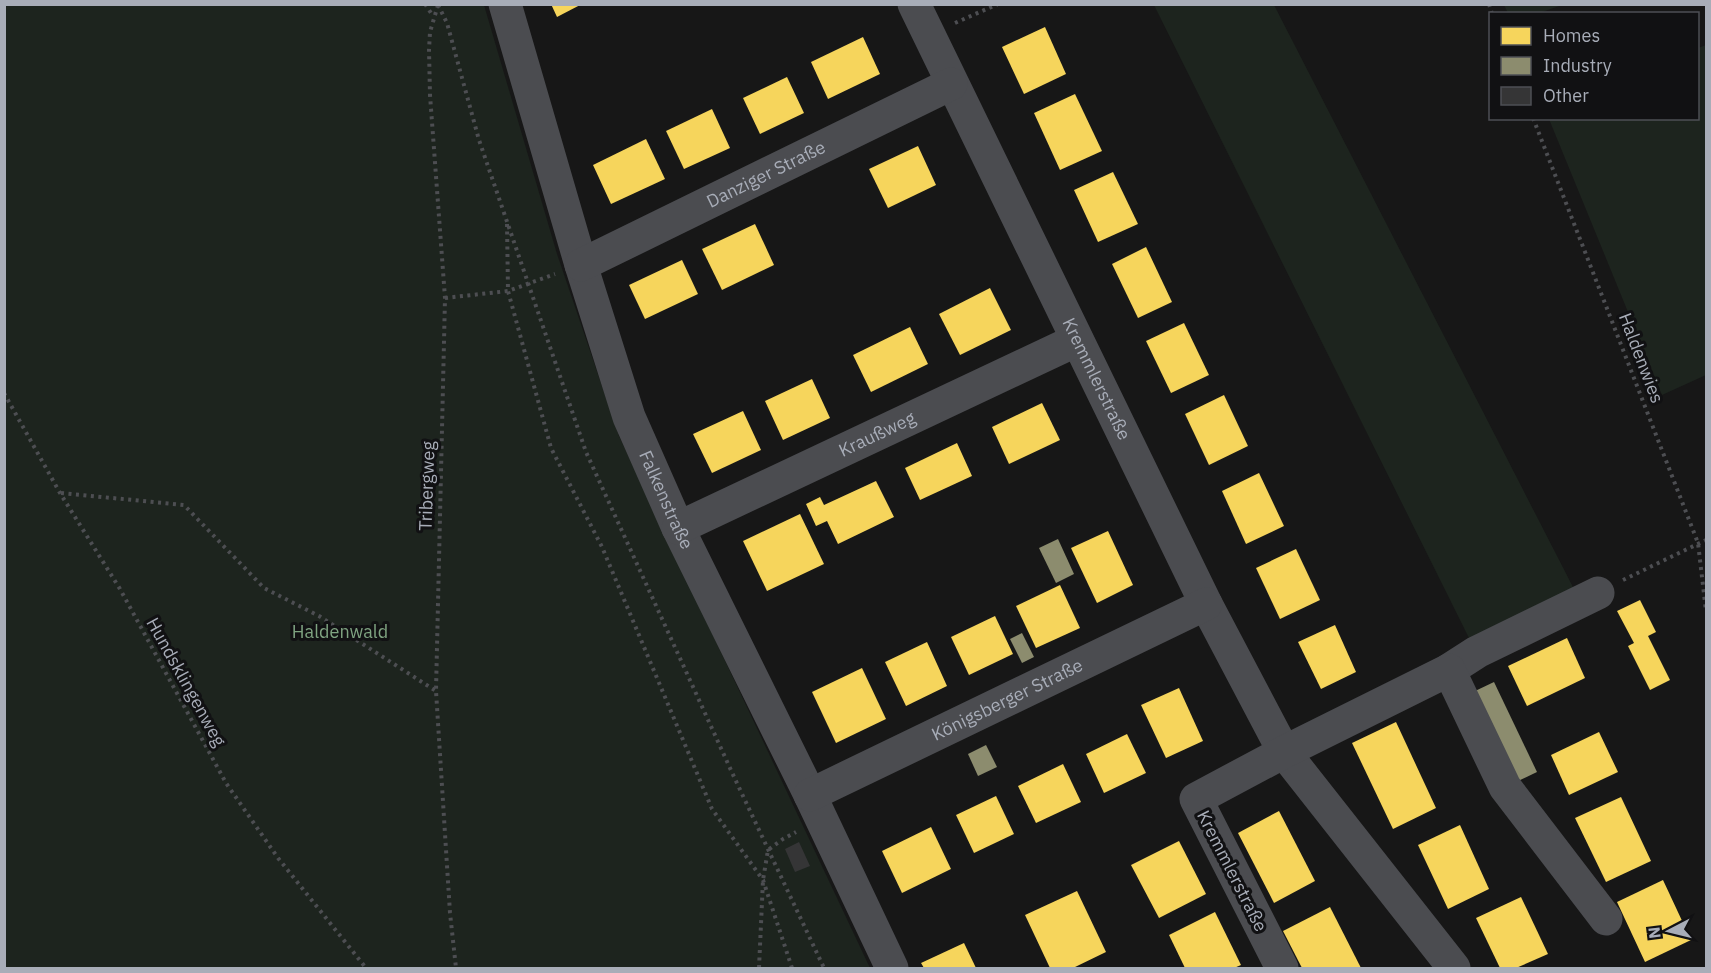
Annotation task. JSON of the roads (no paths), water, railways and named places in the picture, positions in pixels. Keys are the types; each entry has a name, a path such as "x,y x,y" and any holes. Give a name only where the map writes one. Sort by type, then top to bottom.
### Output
{"street":[{"name":"Falkenstraße","path":"505,4 581,265 630,417 678,528 810,795 892,969"},
{"name":"Kremmlerstraße","path":"914,4 1206,604 1284,752 1454,969"},
{"name":"Danziger Straße","path":"581,265 951,84"},
{"name":"Kraußweg","path":"678,528 1077,340"},
{"path":"1284,752 1449,670 1477,652 1598,593"},
{"name":"Königsberger Straße","path":"810,795 1206,604"},
{"path":"1449,670 1505,787 1606,919"},
{"name":"Kremmlerstraße","path":"1282,969 1196,799 1284,752"}],"park label":[{"name":"Haldenwald","path":"340,632"}]}
